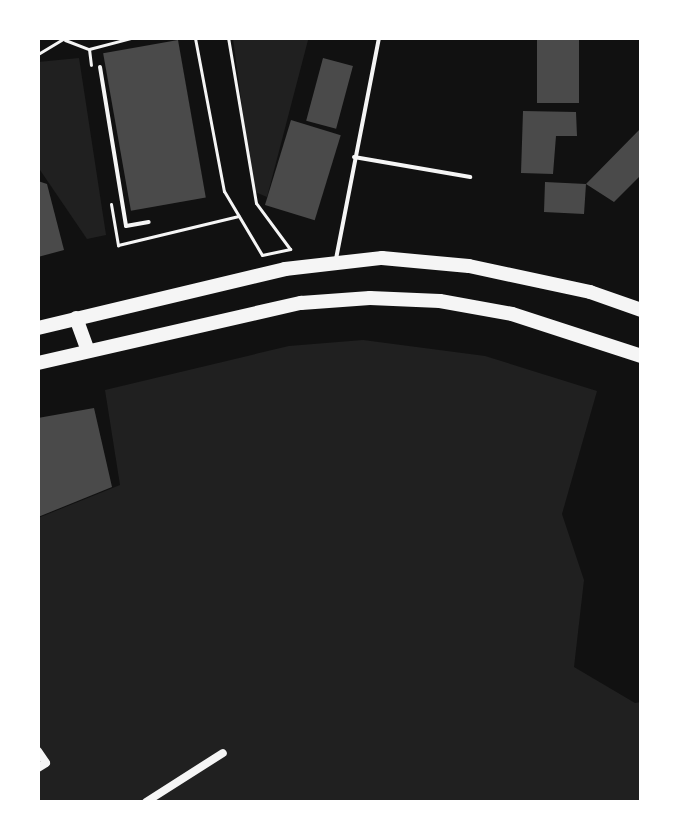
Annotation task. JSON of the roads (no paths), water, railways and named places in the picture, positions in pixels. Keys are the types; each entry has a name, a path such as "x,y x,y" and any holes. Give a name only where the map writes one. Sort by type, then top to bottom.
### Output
{"highway":[{"path":"38,328 165,294 336,261 382,258 469,266 590,292 641,310"},
{"path":"38,363 301,303 370,298 440,301 512,314 641,356"},
{"path":"76,318 88,351"}],"street":[{"path":"38,751 46,763 38,768"},
{"path":"146,802 223,753"}],"lane":[{"path":"336,261 379,38"},
{"path":"100,67 126,226 149,222"},
{"path":"354,157 470,177"}]}
